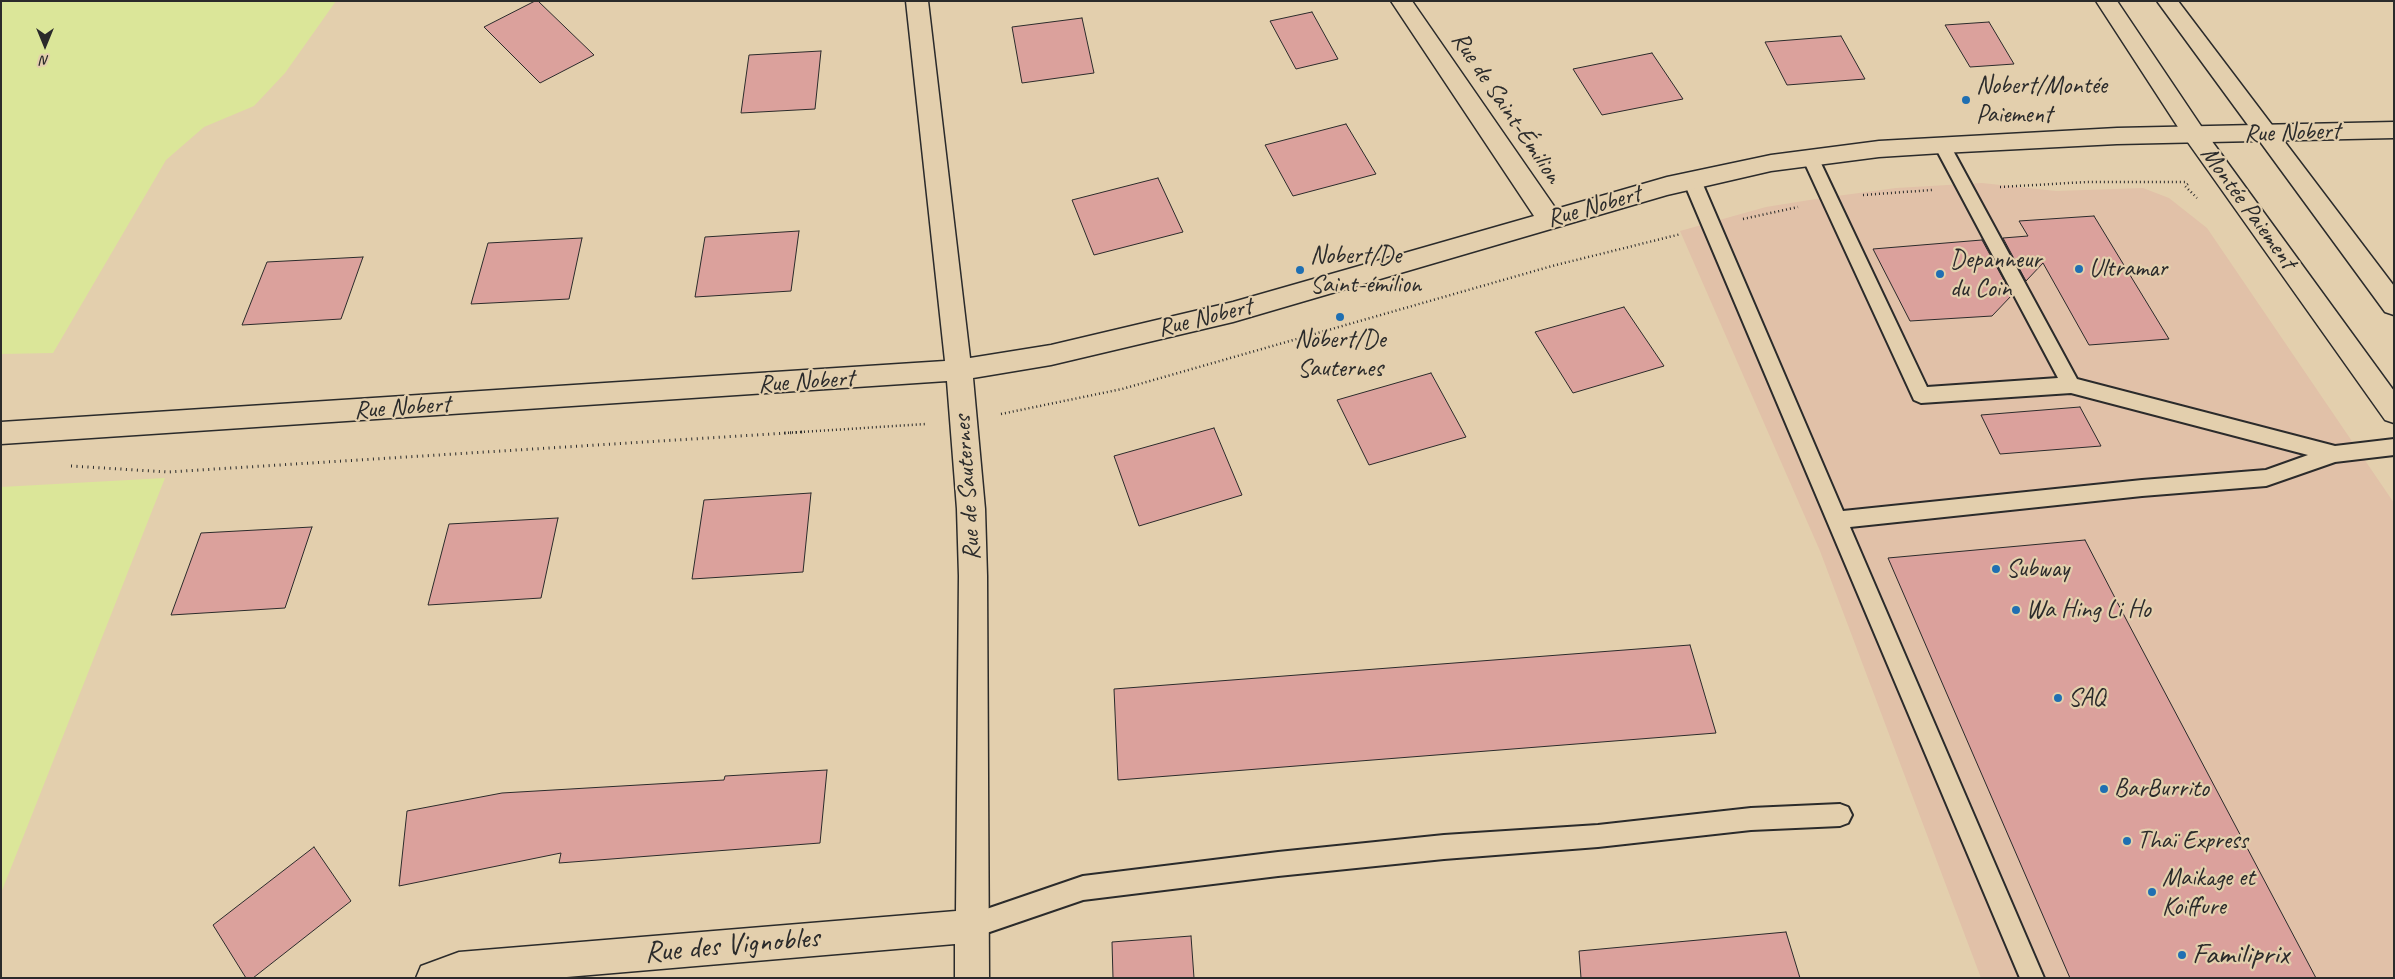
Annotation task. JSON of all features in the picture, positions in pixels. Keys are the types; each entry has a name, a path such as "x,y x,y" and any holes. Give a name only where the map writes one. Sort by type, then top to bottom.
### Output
{"street":[{"name":"Rue de Sauternes","path":"918,1 930,131 966,434 973,576 972,978"},
{"name":"Rue de Saint-Émilion","path":"1402,1 1550,220"},
{"name":"Montée Paiement","path":"2106,1 2195,135 2394,412"},
{"path":"2167,1 2394,305"},
{"name":"Rue Nobert","path":"1,433 870,378 959,370 1051,355 1233,312 1550,220 1692,180 1744,168 1810,157 1879,149 1942,145 2117,136 2394,130"},
{"name":"Rue des Vignobles","path":"433,978 458,969 972,926"}],"lane":[{"path":"1942,145 2072,385"},
{"path":"1810,157 1921,395 2072,385 2335,454"},
{"path":"1692,180 2032,978"},
{"path":"1837,520 2142,488 2266,478 2335,454 2394,447"},
{"path":"972,926 1083,888 1444,846 1598,836 1751,819 1840,815"}],"shaded area":[{"path":"1982,183 2056,191 2143,188 2169,198 2207,228 2394,503 2394,978 1981,978 1820,551 1680,231 1766,207 1822,198 1896,188"}],"green space":[{"path":"1,1 336,1 285,73 254,106 204,127 166,160 53,353 1,354"},
{"path":"165,478 1,893 1,487"}],"building":[{"path":"538,1 594,55 540,83 484,27"},
{"path":"1312,12 1338,59 1296,69 1270,21"},
{"path":"1082,18 1094,73 1022,83 1012,27"},
{"path":"1989,22 2014,64 1970,67 1945,25"},
{"path":"1841,36 1865,79 1787,85 1765,42"},
{"path":"821,51 815,109 741,113 749,55"},
{"path":"1652,53 1683,99 1602,115 1573,69"},
{"path":"1346,124 1376,174 1293,196 1265,145"},
{"path":"1158,178 1183,232 1094,255 1072,200"},
{"path":"2094,216 2169,339 2089,345 2043,263 2026,281 2003,238 2028,236 2019,221"},
{"path":"799,231 791,291 695,297 705,237"},
{"path":"582,238 569,299 471,304 488,243"},
{"name":"Depanneur du Coin","path":"1982,240 2012,295 1992,316 1910,321 1873,249"},
{"path":"363,257 341,319 242,325 267,262"},
{"path":"1624,307 1664,366 1573,393 1535,332"},
{"path":"1431,373 1466,437 1369,465 1337,400"},
{"path":"2080,407 2101,446 2000,454 1981,415"},
{"path":"1214,428 1242,495 1139,526 1114,456"},
{"path":"811,493 803,572 692,579 704,500"},
{"path":"558,518 541,598 428,605 449,524"},
{"path":"312,527 285,608 171,615 201,533"},
{"path":"2085,540 2316,978 2070,978 1888,558"},
{"path":"1690,645 1716,733 1118,780 1114,689"},
{"path":"827,770 820,843 559,863 561,853 399,886 407,811 502,793 724,780 725,776"},
{"path":"314,847 351,901 253,978 246,978 213,925"},
{"path":"1786,932 1800,978 1581,978 1579,951"},
{"path":"1191,936 1194,978 1113,978 1112,942"}],"place":[{"name":"Nobert/Montée Paiement","path":"1966,100"},
{"name":"Ultramar","path":"2079,269"},
{"name":"Nobert/De Saint-émilion","path":"1300,270"},
{"name":"Depanneur du Coin","path":"1940,274"},
{"name":"Nobert/De Sauternes","path":"1340,317"},
{"name":"Subway","path":"1996,569"},
{"name":"Wa Hing Li Ho","path":"2016,610"},
{"name":"SAQ","path":"2058,698"},
{"name":"BarBurrito","path":"2104,789"},
{"name":"Thaï Express","path":"2127,841"},
{"name":"Maikage et Koiffure","path":"2152,892"},
{"name":"Familiprix","path":"2182,955"}]}
